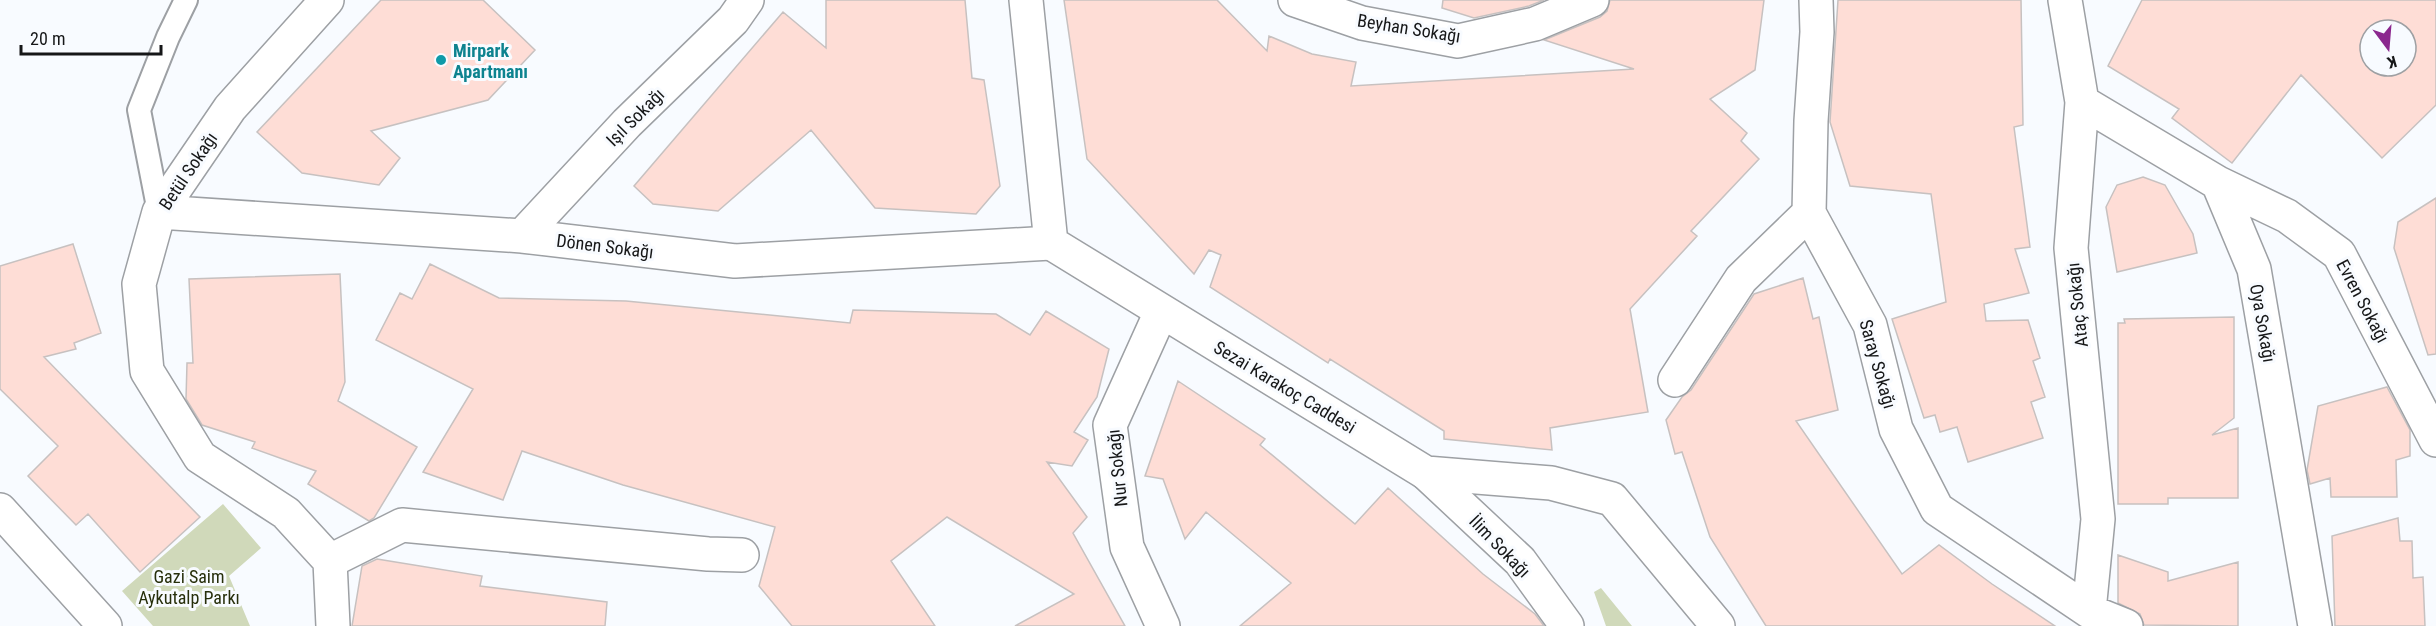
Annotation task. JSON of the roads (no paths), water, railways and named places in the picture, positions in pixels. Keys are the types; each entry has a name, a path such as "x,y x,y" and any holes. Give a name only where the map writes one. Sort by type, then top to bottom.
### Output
{"street":[{"name":"Betül Sokağı","path":"327,0 230,108 159,212 139,284 147,371 200,457 286,513 330,561"},
{"name":"Işıl Sokağı","path":"522,236 627,123 733,20 747,0"},
{"path":"1026,0 1051,243"},
{"name":"Beyhan Sokağı","path":"1295,0 1362,23 1458,40 1535,24 1592,0"},
{"name":"Saray Sokağı","path":"1816,0 1817,32 1811,121 1809,213 1870,325 1896,429 1937,508 2089,611 2126,626"},
{"name":"Ataç Sokağı","path":"2065,0 2082,102 2071,248 2098,519 2089,611"},
{"path":"2082,102 2218,183"},
{"name":"Evren Sokağı","path":"2218,183 2288,216 2339,254 2436,440"},
{"name":"Oya Sokağı","path":"2218,183 2254,269 2315,626"},
{"name":"Dönen Sokağı","path":"159,212 522,236 735,261 1051,243"},
{"path":"1675,380 1741,279 1809,213"},
{"name":"Sezai Karakoç Caddesi","path":"1051,243 1426,473 1551,483 1612,499 1718,626"},
{"name":"Nur Sokağı","path":"1161,312 1110,425 1127,547 1163,626"},
{"name":"İlim Sokağı","path":"1426,473 1520,561 1567,626"},
{"path":"0,510 105,626"},
{"path":"333,626 330,561 402,525 708,554 742,555"}],"lane":[{"path":"159,212 140,110 168,36 186,0"}],"place":[{"name":"Mirpark Apartmanı","path":"441,60"}],"park label":[{"name":"Gazi Saim Aykutalp Parkı","path":"189,586"}]}
